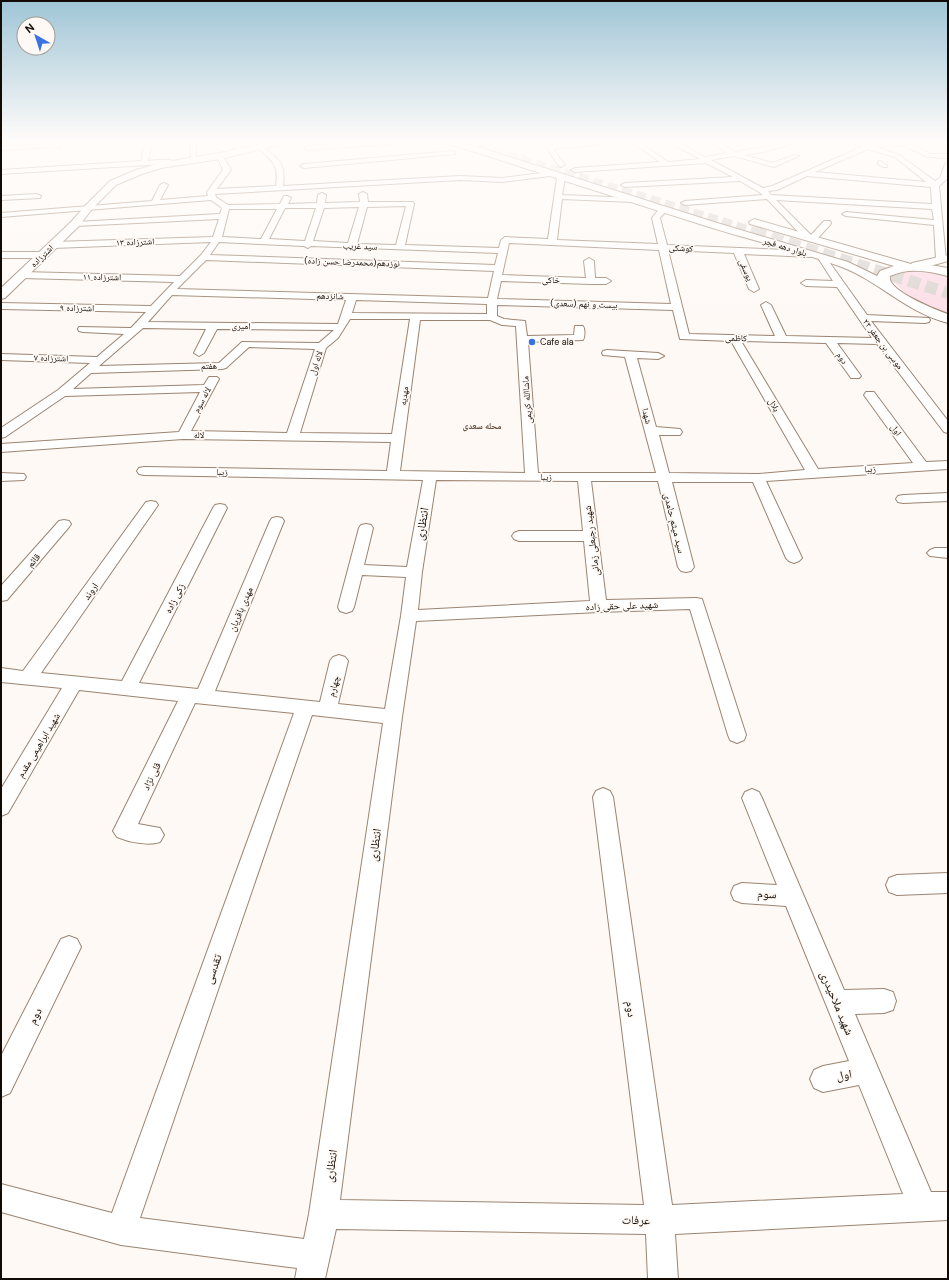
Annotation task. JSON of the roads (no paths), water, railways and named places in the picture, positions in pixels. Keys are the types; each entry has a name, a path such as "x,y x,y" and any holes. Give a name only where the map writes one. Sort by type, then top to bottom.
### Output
{"main road":[{"name":"بلوار دهه فجر","path":"638,202 844,264 885,285 917,306"},
{"path":"682,202 716,211"},
{"name":"بلوار دهه فجر","path":"747,220 856,252 914,267 948,272"},
{"path":"844,264 863,266 869,265 873,262 856,252"},
{"path":"885,285 882,280 884,274 899,268 914,267 946,259"},
{"path":"917,306 948,319"},
{"path":"917,306 948,328"}],"street":[{"name":"اشترزاده","path":"1,295 75,224 95,202"},
{"path":"1,216 155,202"},
{"path":"221,202 226,207 410,204 400,248"},
{"path":"263,242 285,202"},
{"path":"308,244 321,202"},
{"path":"552,242 557,202"},
{"path":"682,202 687,202"},
{"path":"773,202 810,238 827,223"},
{"path":"848,202 936,207"},
{"path":"936,202 946,259"},
{"path":"352,246 364,204"},
{"path":"1,434 62,393 137,328 169,292 204,257 217,239 226,207"},
{"name":"کاظمی","path":"663,210 656,218 684,337 880,341"},
{"path":"846,214 939,223"},
{"path":"75,224 224,216"},
{"name":"سید غریب","path":"217,239 352,246 503,251"},
{"name":"اشترزاده ۱۳","path":"53,245 217,239"},
{"name":"کوشکی","path":"503,251 505,240 810,254"},
{"path":"345,316 492,317 492,301 503,251"},
{"name":"یوسفی","path":"738,251 754,289"},
{"path":"1,255 43,255"},
{"name":"نوزدهم(محمدرضا حسن زاده)","path":"204,257 499,268"},
{"name":"موسی بن جعفر ۲۲","path":"822,258 880,341 948,429"},
{"path":"589,261 591,281"},
{"name":"اشترزاده ۱۱","path":"22,275 182,279"},
{"name":"خاکی","path":"496,278 606,281"},
{"path":"806,283 840,284"},
{"name":"شانزدهم","path":"169,292 341,292 352,297 492,301"},
{"name":"لاله اول","path":"292,437 321,346 334,338 341,327 352,297"},
{"name":"بیست و نهم (سعدی)","path":"492,301 677,307"},
{"path":"766,305 782,339"},
{"name":"اشترزاده ۹","path":"1,306 153,309"},
{"name":"مهدیه","path":"393,475 415,317"},
{"name":"ماشاالله کریمی","path":"492,317 502,322 521,323 532,476"},
{"path":"864,318 925,320"},
{"path":"198,353 213,326"},
{"name":"امیری","path":"137,328 213,326 341,327"},
{"path":"83,329 137,328"},
{"path":"522,338 579,338 579,328"},
{"name":"بلال","path":"734,338 814,473"},
{"name":"دوم","path":"829,340 855,376"},
{"name":"هفتم","path":"90,370 222,366 246,344 321,346"},
{"path":"607,353 658,356"},
{"name":"شهدا","path":"630,354 664,478"},
{"name":"اشترزاده ۷","path":"4,359 101,360"},
{"name":"لاله سوم","path":"184,435 207,388 222,366"},
{"path":"62,393 207,388"},
{"name":"اول","path":"870,395 922,466"},
{"path":"651,431 676,432"},
{"name":"لاله","path":"1,448 184,435 398,438"},
{"name":"زیبا","path":"144,470 430,476 758,478 948,465"},
{"name":"انتظاری","path":"313,1267 324,1214 392,716 430,476"},
{"path":"1,477 18,477"},
{"name":"شهید رجبعلی زمانی","path":"584,477 599,606"},
{"name":"سید میثم حامدی","path":"664,478 686,567"},
{"path":"758,478 794,558"},
{"path":"903,499 948,496"},
{"name":"اروند","path":"28,677 151,505"},
{"name":"زکی زاده","path":"127,688 220,508"},
{"name":"مهدی باقریان","path":"197,696 277,521"},
{"name":"قائم","path":"1,596 64,524"},
{"path":"346,607 366,528"},
{"path":"519,536 590,536"},
{"path":"355,570 414,572"},
{"name":"شهید علی حقی زاده","path":"409,616 599,606 696,603 737,735"},
{"name":"چهارم","path":"316,709 339,661"},
{"path":"1,675 392,716"},
{"name":"شهید ابراهیمی مقدم","path":"1,807 8,782 74,683"},
{"name":"قلی نژاد","path":"153,835 124,831 197,696"},
{"name":"تقدسی","path":"121,1230 316,709"},
{"name":"دوم","path":"603,797 660,1220 663,1279"},
{"name":"شهید ملاحیدری","path":"752,798 866,1071 936,1207"},
{"path":"897,885 948,883"},
{"name":"سوم","path":"742,893 792,896"},
{"name":"دوم","path":"1,1084 69,947"},
{"path":"837,1002 884,1001"},
{"name":"اول","path":"823,1079 866,1071"},
{"path":"1,1198 121,1230 313,1267"},
{"name":"عرفات","path":"324,1214 660,1220 936,1207"}],"tunnel":[{"path":"656,202 757,233"},
{"path":"754,232 948,293"}],"place":[{"name":"Cafe ala","path":"532,342"}],"district":[{"name":"محله سعدی","path":"482,426"}]}
